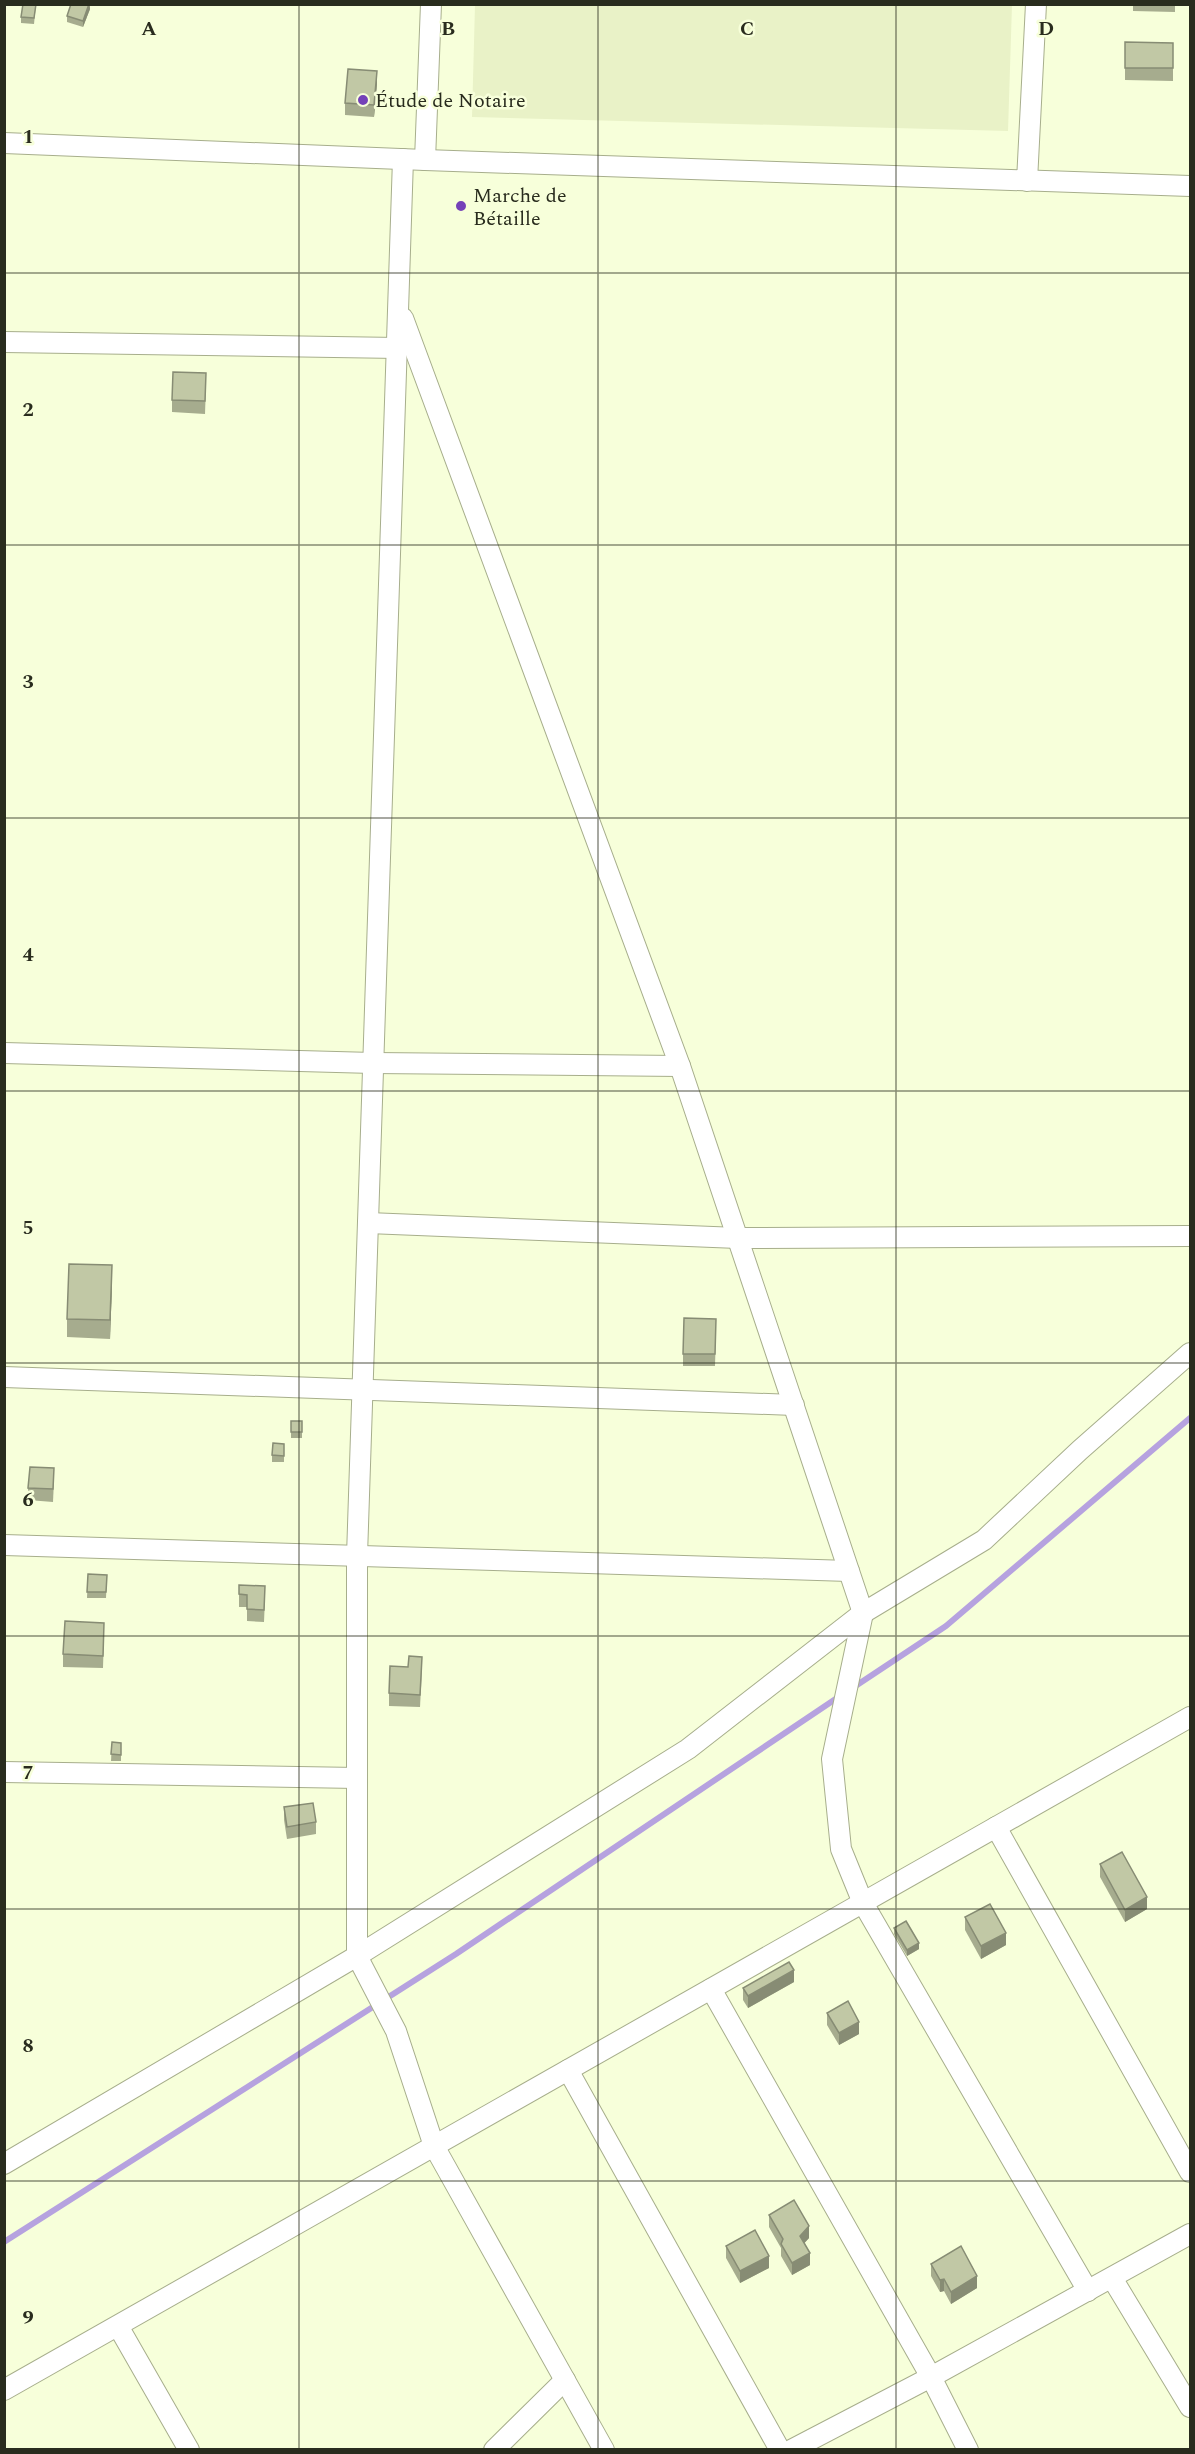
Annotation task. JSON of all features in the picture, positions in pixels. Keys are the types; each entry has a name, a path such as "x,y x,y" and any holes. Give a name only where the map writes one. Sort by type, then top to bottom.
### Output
{"street":[{"path":"425,160 431,4"},
{"path":"1027,181 1036,4"},
{"path":"4,143 1191,186"},
{"path":"402,159 398,348 357,1556 357,1956 396,2031 434,2146 604,2450"},
{"path":"398,305 680,1066 863,1613 832,1759 842,1849 863,1903 1088,2291"},
{"path":"4,342 398,348"},
{"path":"4,1053 374,1063 680,1066"},
{"path":"368,1223 738,1238 1191,1236"},
{"path":"4,2164 357,1956 687,1749 863,1613 984,1540 1080,1450 1191,1353"},
{"path":"4,1377 794,1405"},
{"path":"4,1545 849,1571"},
{"path":"4,2390 1191,1717"},
{"path":"4,1773 357,1778"},
{"path":"996,1827 1191,2172"},
{"path":"711,1989 932,2377 968,2450"},
{"path":"568,2070 780,2450"},
{"path":"791,2450 932,2377 1191,2234"},
{"path":"1112,2278 1191,2407"},
{"path":"117,2326 189,2450"},
{"path":"494,2450 565,2380"}],"shaded area":[{"path":"475,5 1012,5 1008,131 472,117"}],"building":[{"path":"23,4 36,4 34,18 21,17"},
{"path":"71,4 89,4 83,21 67,16"},
{"path":"1125,42 1173,43 1173,68 1125,68"},
{"path":"348,69 377,71 374,105 345,103"},
{"path":"173,372 206,373 205,401 172,400"},
{"path":"69,1264 112,1265 110,1320 67,1319"},
{"path":"684,1318 716,1319 715,1354 683,1354"},
{"path":"291,1421 302,1421 302,1432 291,1432"},
{"path":"273,1443 284,1444 284,1456 272,1455"},
{"path":"30,1467 54,1468 53,1489 28,1488"},
{"path":"88,1574 107,1575 106,1592 87,1592"},
{"path":"239,1585 265,1586 264,1610 247,1609 247,1595 239,1594"},
{"path":"65,1621 104,1623 103,1656 63,1654"},
{"path":"409,1656 422,1657 420,1695 389,1693 390,1666 408,1667"},
{"path":"112,1742 121,1743 121,1755 111,1754"},
{"path":"313,1803 316,1822 287,1827 284,1807"},
{"path":"1122,1852 1147,1897 1125,1910 1100,1864"},
{"path":"990,1904 1006,1933 981,1946 965,1917"},
{"path":"906,1921 919,1943 907,1950 894,1928"},
{"path":"789,1962 794,1970 748,1996 743,1988"},
{"path":"848,2001 859,2022 839,2033 827,2013"},
{"path":"794,2200 809,2226 800,2236 810,2253 792,2263 781,2244 783,2239 769,2215"},
{"path":"755,2230 769,2256 740,2271 726,2246"},
{"path":"961,2246 977,2276 951,2292 944,2279 940,2280 931,2264"}],"waterway":[{"path":"851,1689 946,1626 1190,1418"},
{"path":"4,2242 456,1954 840,1696"}],"place":[{"name":"Étude de Notaire","path":"363,100"},
{"name":"Marche de Bétaille","path":"461,206"}]}
